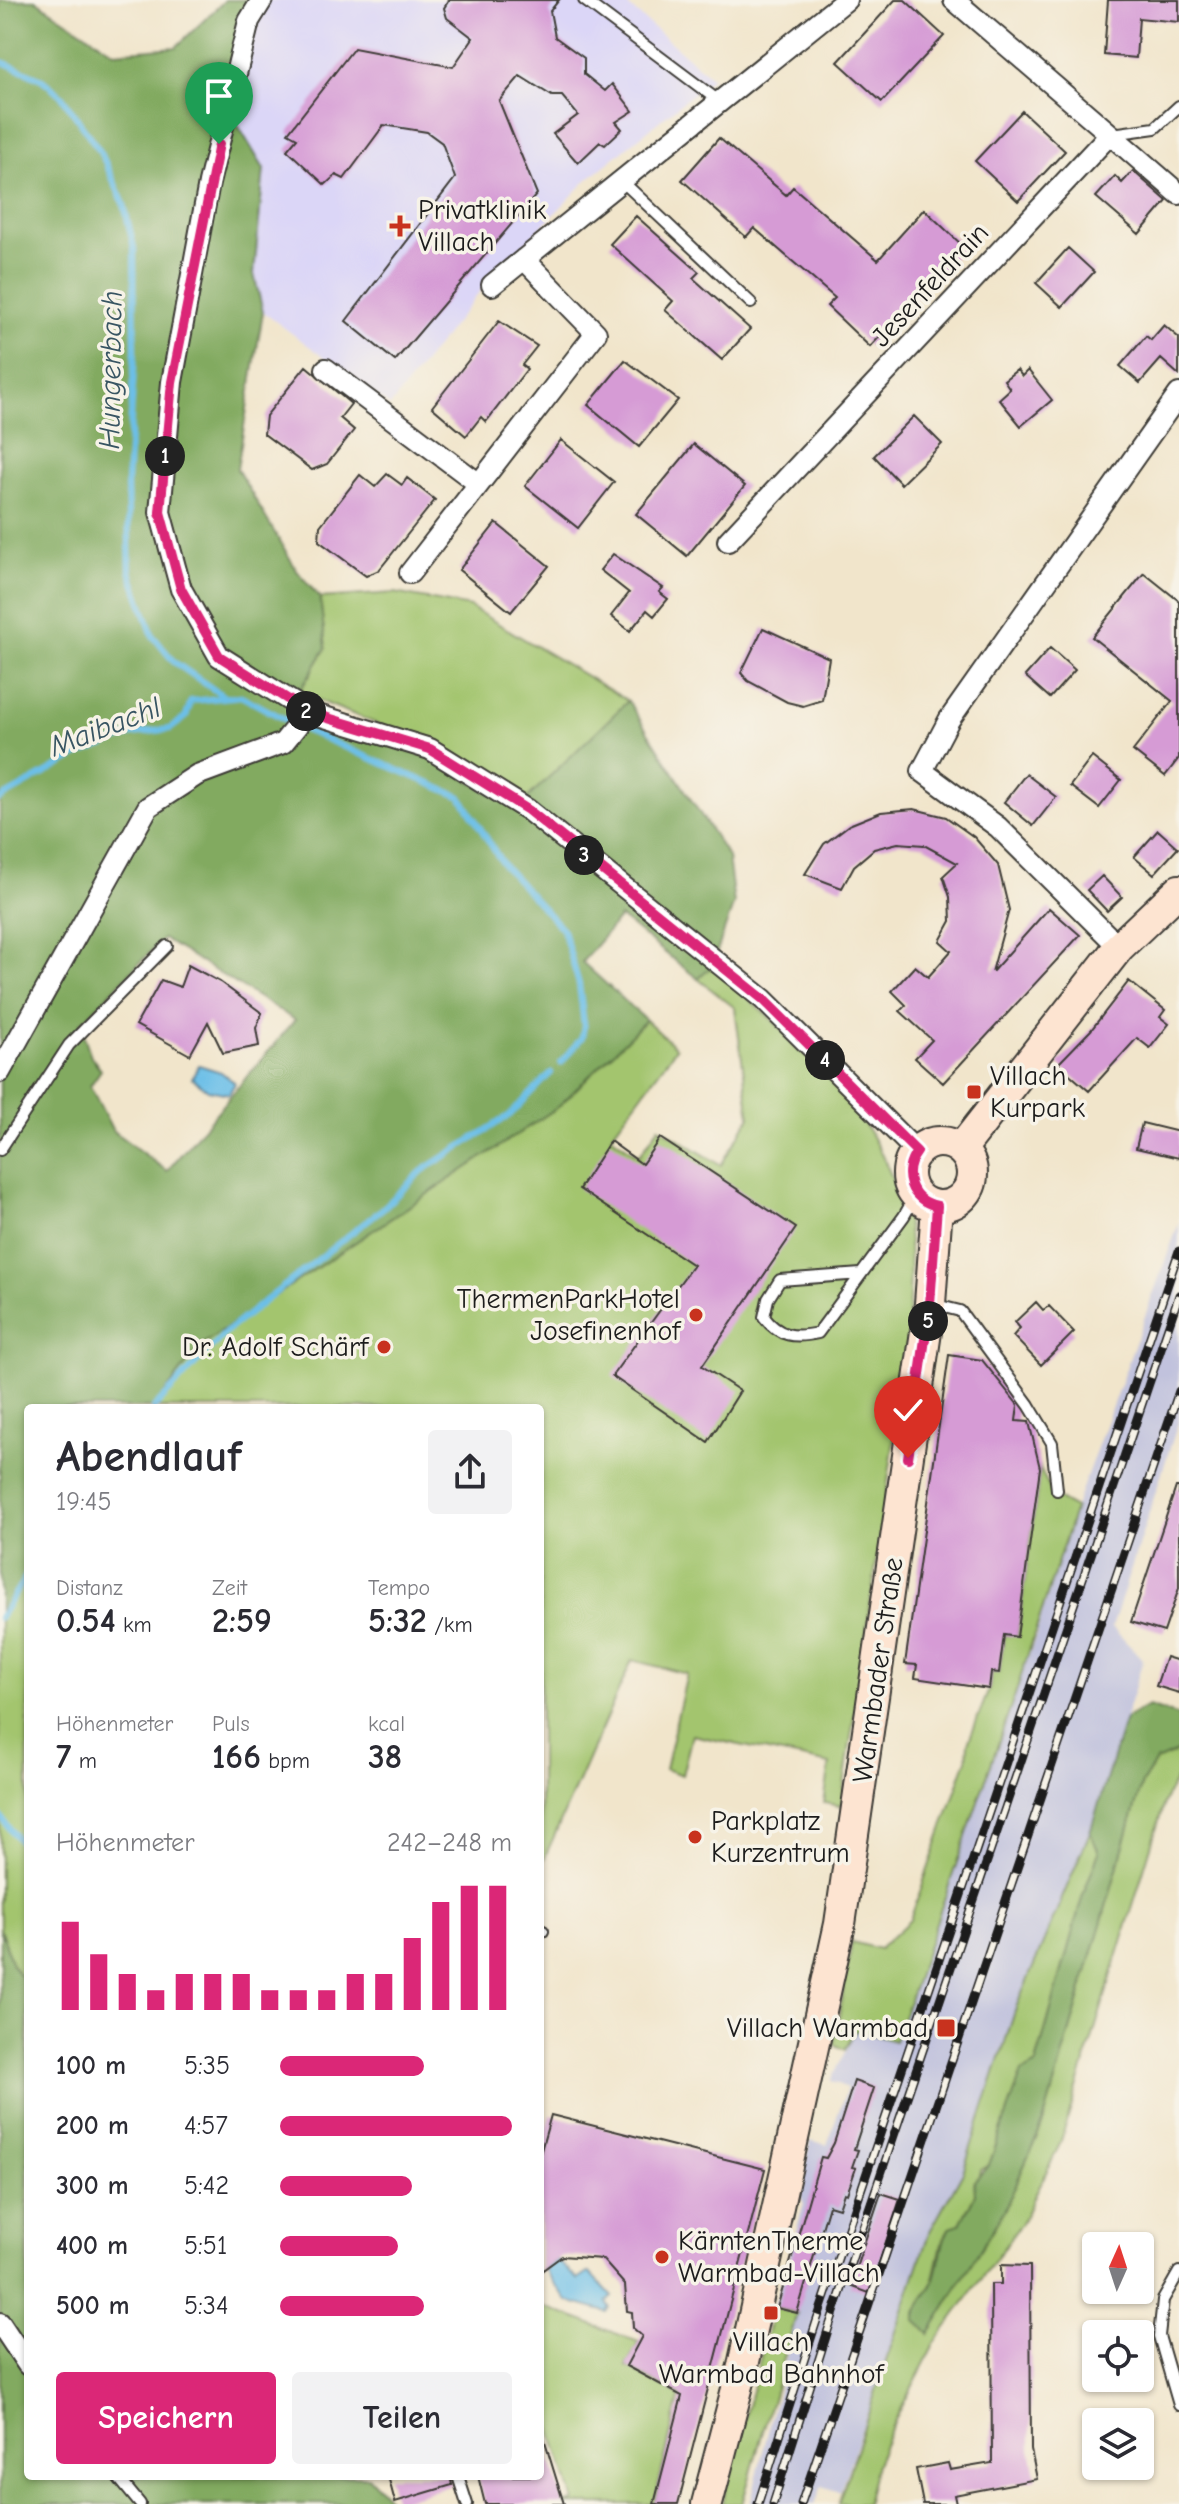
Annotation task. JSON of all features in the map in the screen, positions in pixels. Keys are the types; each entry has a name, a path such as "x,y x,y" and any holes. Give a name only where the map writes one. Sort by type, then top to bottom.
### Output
{"street":[{"path":"262,0 249,21 209,183 172,382 160,512 181,589 219,656 301,722 430,749 528,810 763,999 917,1152 924,1145 944,1141 961,1149 972,1166 970,1187 956,1201 920,1204"},
{"path":"492,285 846,0"},
{"path":"954,0 1179,194"},
{"name":"Jesenfeldrain","path":"728,541 1110,134"},
{"path":"410,573 596,333 524,259"},
{"path":"326,369 479,484"},
{"path":"1119,947 998,827 922,771 949,720 1179,394"},
{"path":"0,1072 148,807 197,775 283,743 301,722"},
{"path":"961,1149 1119,947 1179,890"},
{"name":"Warmbader Straße","path":"707,2504 743,2366 840,1924 930,1304 920,1204 908,1178 911,1159 917,1152"},
{"path":"0,2323 24,2359"}],"lane":[{"path":"584,0 720,102"},
{"path":"1110,134 1155,128 1179,106"},
{"path":"622,181 751,303"},
{"path":"0,1150 69,1045 167,946"},
{"path":"861,1274 780,1280 768,1299 764,1317 774,1330 797,1337 818,1333 861,1274 920,1204"},
{"path":"930,1304 960,1311 1029,1405 1052,1443 1057,1490"},
{"path":"1179,2272 1163,2300 1159,2336 1179,2405"},
{"path":"120,2480 140,2504"},
{"path":"459,2480 467,2504"}],"shaded area":[{"name":"Privatklinik Villach","path":"263,0 621,0 712,78 588,179 481,290 390,406 263,312 254,274 264,169 236,122 243,33"},
{"name":"Villach Warmbad","path":"1179,1223 1179,1420 1112,1627 1143,1660 1090,1832 1017,2005 963,2172 929,2233 840,2492 822,2486 815,2504 750,2504 797,2314 774,2307 804,2204 798,2190 811,2140 827,2145 847,2088 831,2081 856,2030 895,2041 1035,1638 1075,1508"}],"green space":[{"path":"0,0 35,0 114,52 176,47 225,0 263,0 243,33 236,122 264,169 254,274 263,312 237,469 298,572 320,598 326,648 299,692 317,723 430,757 516,809 628,701 728,857 734,903 712,966 698,979 620,917 582,962 646,1020 558,1107 201,1345 157,1404 24,1404 24,1582 0,1615","holes":["163,939 295,1020 167,1171 113,1131 90,1086 101,1070 91,1056 80,1024"]},
{"path":"395,593 470,607 628,701 527,799 473,766 299,692 326,648 320,598"},
{"path":"712,966 794,1040 843,1094 882,1155 907,1225 910,1280 905,1364 841,1806 824,1803 830,1764 692,1735 682,1775 665,1769 687,1674 632,1660 544,1859 544,1404 157,1404 201,1345 558,1107 646,1020 676,1048 611,1136 639,1156 659,1127 721,1165 750,1117 735,1008 698,979"},
{"path":"1040,1468 1053,1496 1075,1508 1014,1698 895,2041 856,2030 845,2050 834,2044 852,1942 879,1949 910,1920 967,1759 968,1743 989,1689 991,1672 999,1673 1004,1635 1017,1636"},
{"path":"24,1582 24,1981 12,1965 0,1928 0,1615"},
{"path":"1148,1706 1179,1716 1179,1751 1156,1761 1142,1783 1043,2123 1005,2209 929,2333 916,2321 917,2311 934,2281 947,2233 950,2227 960,2224 975,2195 974,2181 989,2165 1022,2072 1036,2064 1083,1895 1099,1852 1090,1832 1125,1719"},
{"path":"1179,1751 1179,1775 1167,1794 1060,2144 1022,2222 935,2343 893,2424 876,2464 866,2504 838,2504 929,2233 963,2172 1017,2005 1090,1832 1099,1852 1083,1895 1036,2064 1022,2073 989,2165 980,2170 975,2195 960,2224 950,2227 943,2239 933,2283 915,2314 929,2333 1005,2209 1043,2123 1142,1783 1156,1761"},
{"path":"0,1928 12,1965 24,1981 24,2480 372,2480 394,2504 0,2504"},
{"path":"544,2306 639,2342 626,2366 680,2395 654,2504 563,2504 574,2501 544,2407"},
{"path":"774,2307 797,2313 742,2504 722,2504"}],"water":[{"path":"199,1065 221,1072 235,1083 229,1094 208,1090 192,1078"},
{"path":"557,2260 578,2280 590,2272 613,2297 607,2302 610,2307 607,2312 567,2301 544,2269"}],"building":[{"name":"Privatklinik Villach","path":"449,0 559,0 550,11 555,37 584,58 584,74 605,91 612,84 633,111 616,122 622,129 605,145 600,142 578,163 553,134 578,115 562,96 552,96 520,76 499,101 537,194 395,361 346,321 455,178 442,143 427,132 384,125 344,179 336,175 325,185 287,150 297,138 288,133 354,48 453,67 473,38 447,18 444,8"},
{"path":"895,0 905,0 944,36 882,102 838,62"},
{"path":"1108,0 1179,0 1179,22 1139,18 1136,58 1104,55"},
{"path":"1022,111 1065,151 1018,201 975,161"},
{"path":"719,138 786,195 793,187 878,260 924,209 964,247 870,347 827,306 835,298 754,228 746,237 682,180"},
{"path":"1133,171 1167,201 1139,234 1096,197 1115,176 1122,183"},
{"path":"636,216 699,272 693,278 750,329 722,360 665,310 673,301 610,244"},
{"path":"1068,248 1094,272 1062,307 1036,283"},
{"path":"499,321 537,346 522,365 527,369 486,422 481,417 466,436 432,407"},
{"path":"1164,325 1179,338 1179,375 1161,359 1140,383 1120,366 1146,336 1151,340"},
{"path":"625,360 678,400 639,447 588,405"},
{"path":"306,366 351,404 340,418 354,430 327,464 312,470 264,434 266,416"},
{"path":"1017,370 1022,376 1028,370 1052,400 1021,426 999,399 1010,389 1004,380"},
{"path":"914,416 942,444 901,484 874,456"},
{"path":"561,440 614,482 578,528 525,486"},
{"path":"694,444 745,486 687,556 636,514"},
{"path":"387,474 402,485 407,478 435,500 379,570 366,576 319,541 320,526 360,475 375,487"},
{"path":"496,523 549,566 511,612 459,570"},
{"path":"613,554 663,588 659,592 668,599 654,616 647,610 630,631 611,616 629,593 600,570"},
{"path":"1144,573 1179,601 1179,758 1165,776 1133,751 1172,701 1092,637"},
{"path":"763,628 829,658 822,700 803,706 787,702 748,681 741,673"},
{"path":"1050,648 1075,670 1050,698 1025,676"},
{"path":"1092,757 1121,780 1099,808 1070,786"},
{"path":"1026,774 1056,797 1033,826 1004,802"},
{"path":"914,809 946,817 974,837 998,865 1009,910 992,972 1049,908 1080,935 943,1083 915,1058 932,1040 900,1011 906,1005 892,991 915,966 928,977 951,951 940,941 951,921 950,897 943,876 957,863 924,845 898,843 874,849 854,866 842,888 805,874 824,844 849,825 881,812"},
{"path":"1158,830 1178,848 1154,874 1134,857"},
{"path":"1102,876 1122,897 1107,911 1087,890"},
{"path":"188,965 220,982 262,1013 256,1028 259,1046 223,1053 208,1022 190,1055 136,1025 161,980 180,987"},
{"path":"1129,981 1165,1010 1160,1017 1169,1024 1150,1048 1137,1038 1089,1091 1058,1064 1091,1030"},
{"path":"1142,1123 1179,1132 1179,1158 1136,1148"},
{"name":"ThermenParkHotel Josefinenhof","path":"660,1138 796,1228 702,1366 740,1391 708,1442 612,1376 693,1265 579,1189 610,1141 642,1164"},
{"path":"1036,1302 1043,1310 1049,1306 1074,1332 1041,1365 1013,1336 1020,1328 1015,1322"},
{"path":"949,1355 982,1360 1018,1405 1016,1421 1029,1422 1040,1468 1017,1637 1004,1635 999,1673 991,1672 989,1689 915,1678 917,1665 905,1664"},
{"path":"1176,1487 1179,1487 1179,1588 1164,1632 1131,1622"},
{"path":"1166,1657 1179,1661 1179,1693 1156,1686"},
{"path":"854,2081 874,2088 854,2149 858,2150 852,2167 856,2168 839,2208 829,2205 797,2313 777,2308 821,2157 826,2158 834,2143"},
{"name":"KärntenTherme Warmbad-Villach","path":"551,2115 765,2169 678,2504 654,2504 682,2396 626,2366 642,2336 633,2328 632,2312 627,2311 625,2285 602,2259 562,2256 544,2269 544,2140"},
{"path":"881,2193 900,2199 869,2293 850,2286"},
{"path":"1001,2265 1030,2266 1031,2450 1037,2479 954,2495 956,2504 923,2504 916,2469 948,2463 950,2470 992,2463 991,2284 1001,2284"},
{"path":"544,2439 564,2504 485,2504 479,2480 544,2480"},
{"path":"389,2480 451,2480 452,2485 395,2502"}],"waterway":[{"name":"Hungerbach","path":"0,61 40,78 61,95 101,153 124,204 134,248 135,351 127,483 130,571 153,636 174,662 223,696"},
{"name":"Maibachl","path":"0,799 78,755 133,734 170,729 186,717 191,701 241,696 309,732 461,797 504,866 563,930 579,984 584,1025 582,1037 561,1063"},
{"name":"Maibachl","path":"158,1404 228,1330 382,1209 422,1171 510,1115 551,1073"},
{"name":"Maibachl","path":"0,1617 24,1579"},
{"name":"Maibachl","path":"0,1816 24,1847"}],"railway":[{"path":"758,2504 816,2323 1179,1251"},
{"path":"773,2504 829,2327 1179,1295"},
{"path":"801,2504 1179,1391"}],"place":[{"name":"Privatklinik Villach","path":"400,226"},
{"name":"Villach Kurpark","path":"974,1092"},
{"name":"ThermenParkHotel Josefinenhof","path":"696,1315"},
{"name":"Dr. Adolf Schärf","path":"384,1347"},
{"name":"Parkplatz Kurzentrum","path":"695,1837"},
{"name":"Villach Warmbad","path":"946,2028"},
{"name":"KärntenTherme Warmbad-Villach","path":"662,2257"},
{"name":"Villach Warmbad Bahnhof","path":"771,2313"}],"route":[{"path":"219,144 172,382 160,512 181,589 219,656 308,712 430,749 528,810 763,999 917,1152 909,1168 911,1187 922,1200 937,1206 930,1304 908,1458"}]}
